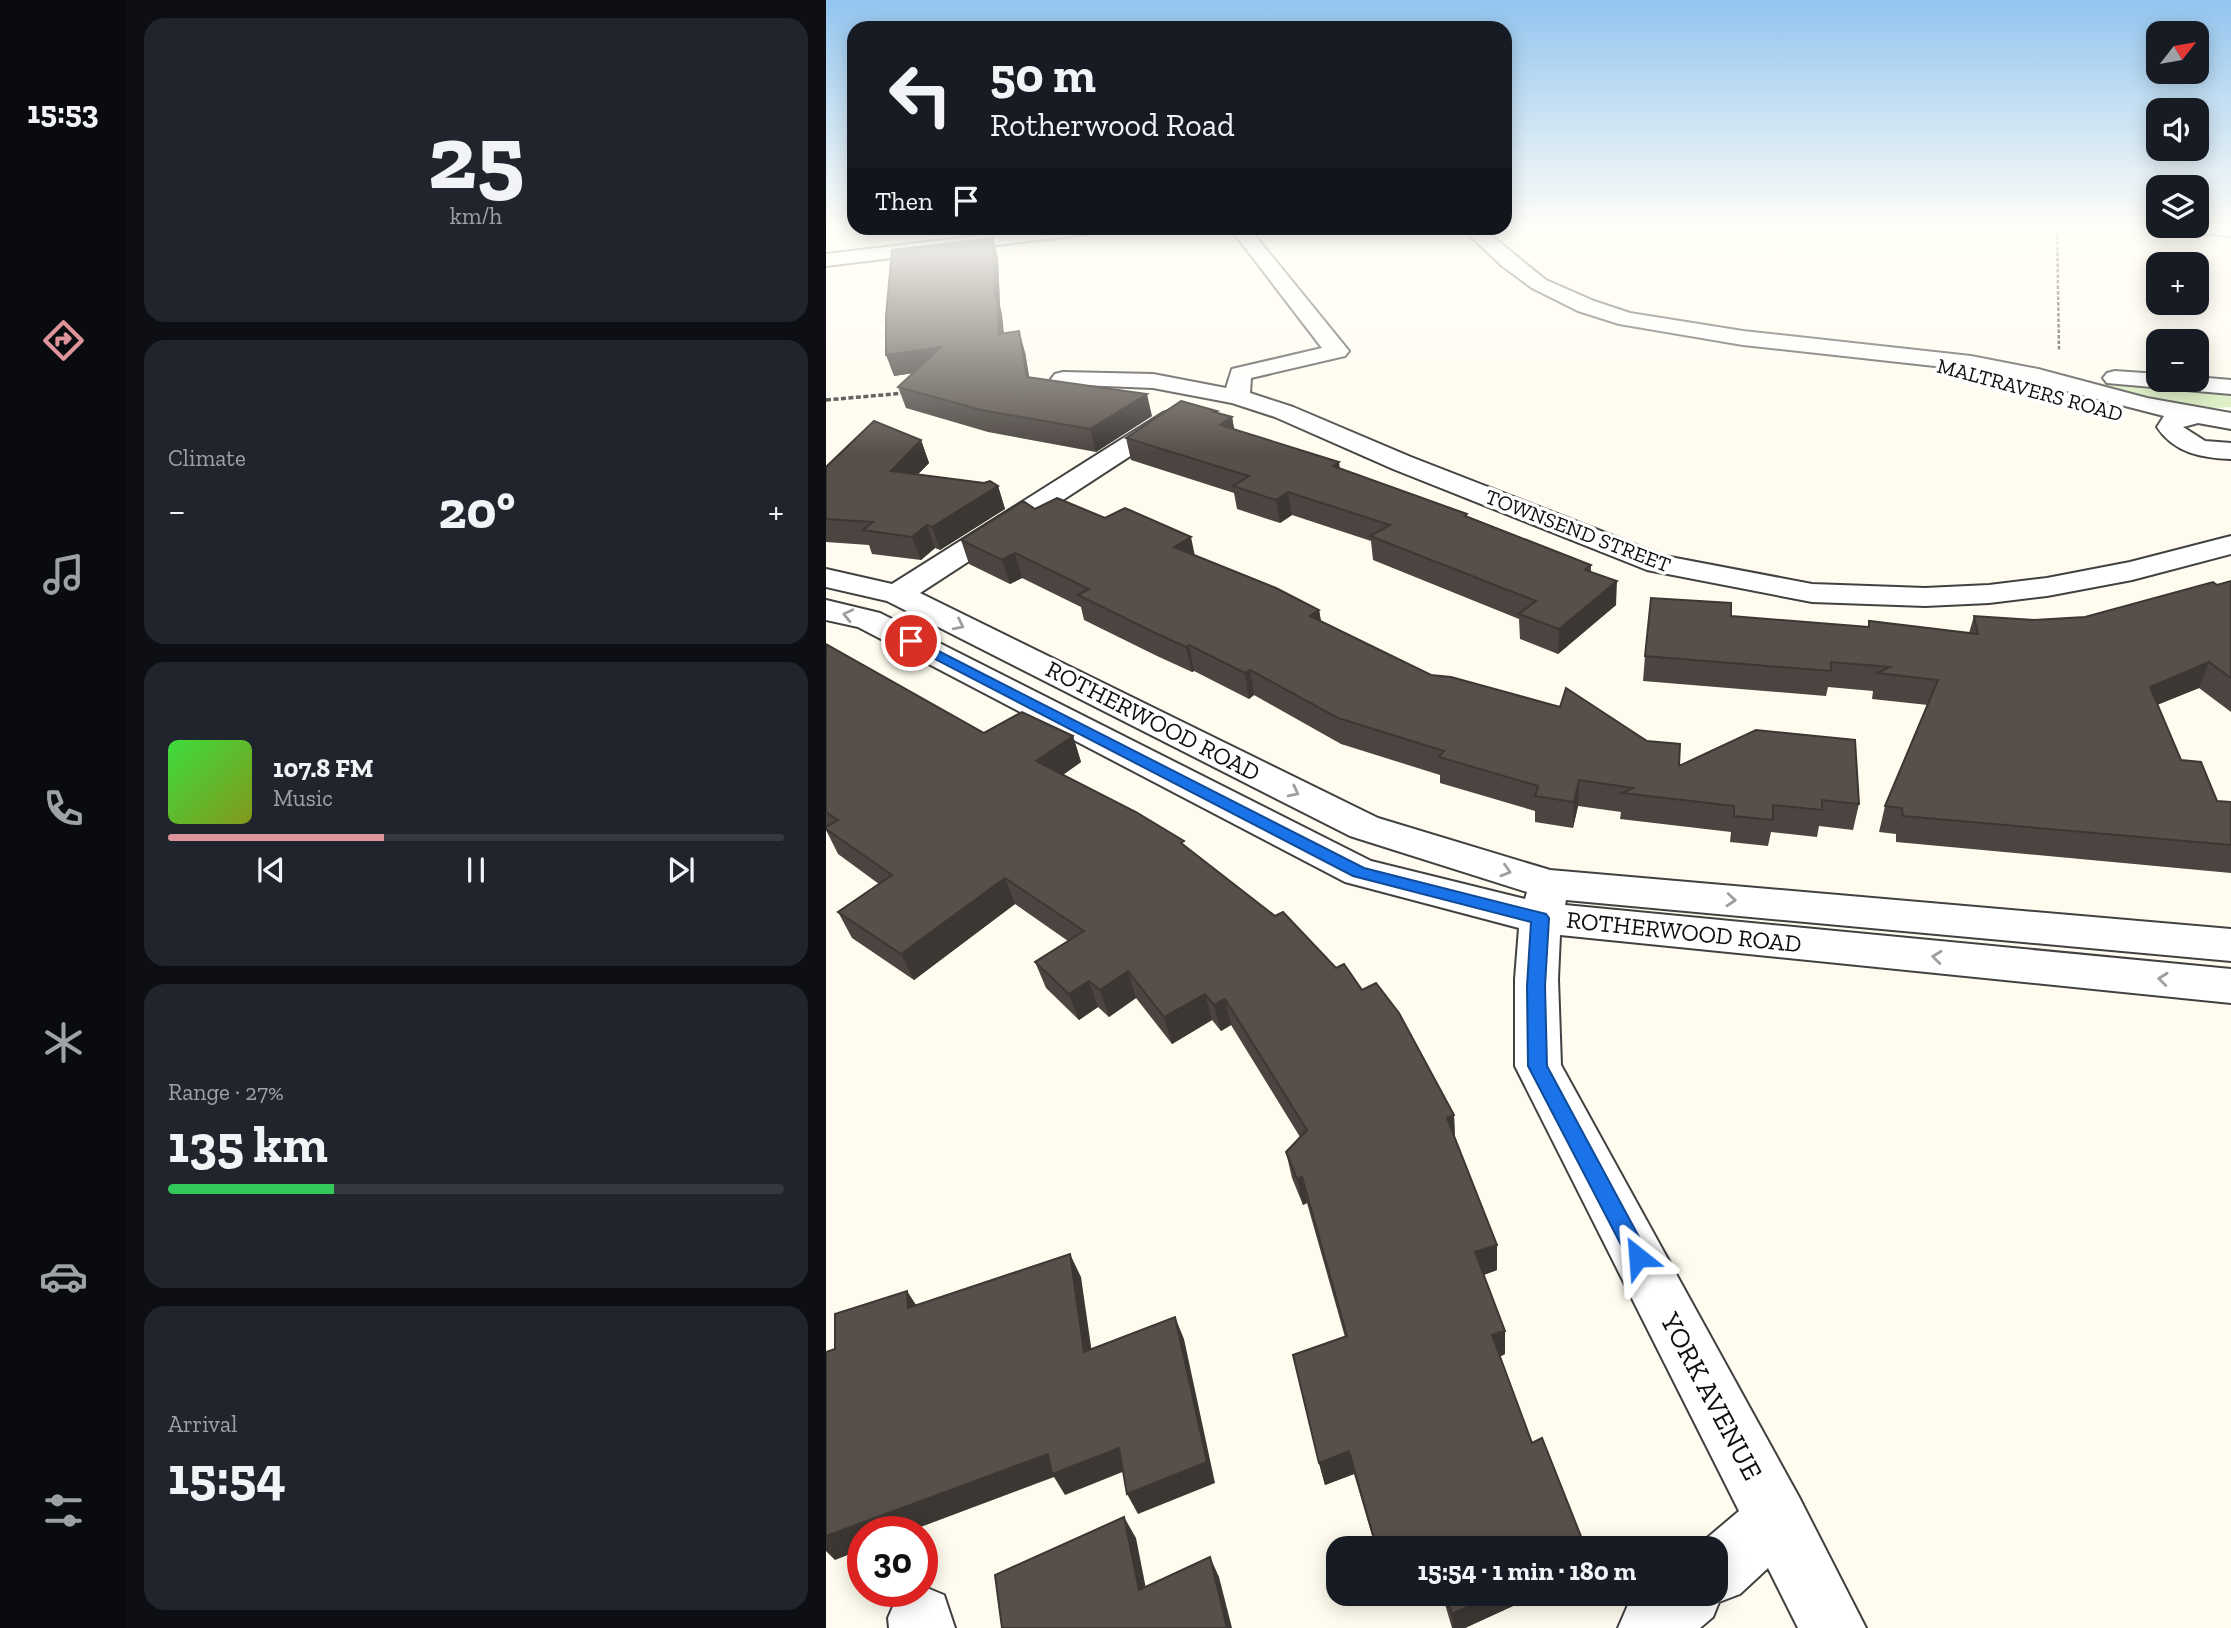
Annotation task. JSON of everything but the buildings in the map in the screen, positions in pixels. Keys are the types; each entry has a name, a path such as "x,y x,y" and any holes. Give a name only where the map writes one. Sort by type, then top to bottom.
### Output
{"street":[{"path":"897,594 1225,395 1240,374 1337,351 1297,301"},
{"name":"MALTRAVERS ROAD","path":"1576,301 1627,319 1686,331 1971,363 2078,386 2145,405 2231,421"},
{"name":"MALTRAVERS ROAD","path":"1917,359 2092,404 2231,457"},
{"path":"2078,386 2094,376 2231,387"},
{"name":"TOWNSEND STREET","path":"1063,379 1153,381 1225,395 1284,412 1402,463 1658,564 1812,593 1912,597 1989,594 2047,587 2132,571 2231,545"},
{"path":"2231,413 2179,417 2170,424 2171,430 2191,443 2231,451"},
{"name":"ROTHERWOOD ROAD","path":"826,578 897,594 1364,827 1544,901 2231,945"},
{"name":"ROTHERWOOD ROAD","path":"826,610 869,620 1359,872 1544,901 2231,986"},
{"name":"YORK AVENUE","path":"1544,901 1536,986 1538,1066 1833,1628"},
{"path":"1728,1561 1777,1519"},
{"path":"1651,1628 1676,1606"}],"path":[{"path":"2059,301 2060,358"},
{"path":"826,400 906,393"}],"green space":[{"path":"2105,383 2146,386 2146,392 2231,393 2231,407 2179,406 2097,385"}],"route":[{"path":"911,641 1359,872 1540,918 1536,986 1538,1066 1638,1257"}]}
